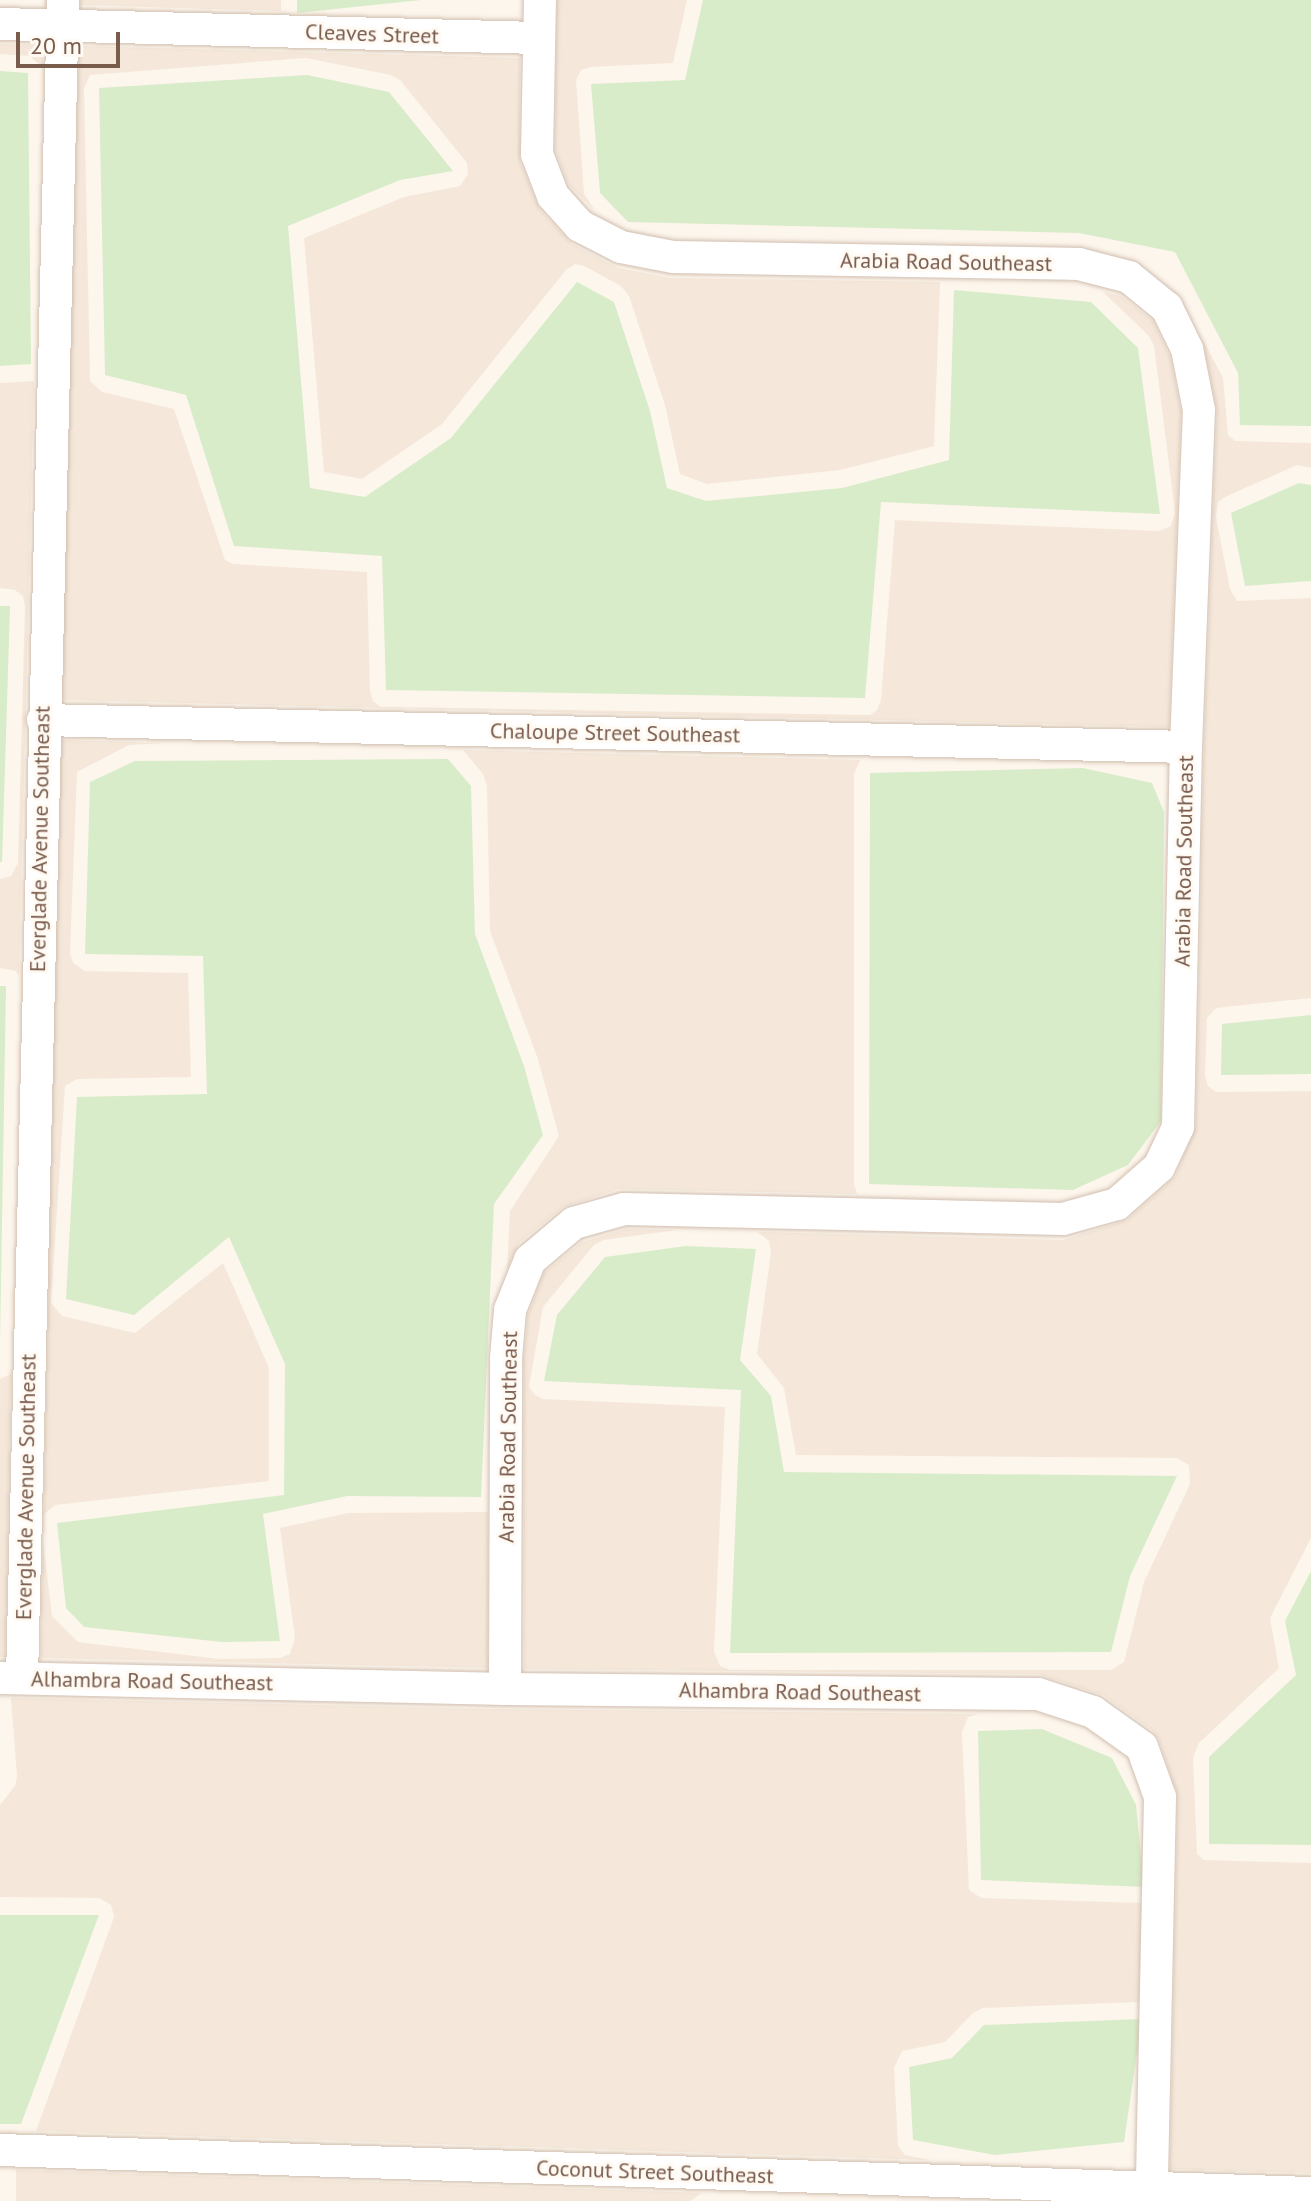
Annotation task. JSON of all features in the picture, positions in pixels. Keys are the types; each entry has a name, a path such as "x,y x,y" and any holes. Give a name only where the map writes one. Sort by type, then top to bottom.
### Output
{"street":[{"name":"Arabia Road Southeast","path":"505,1689 506,1358 510,1310 530,1260 574,1223 624,1209 1063,1219 1117,1204 1159,1167 1178,1127 1186,747 1199,410 1187,349 1167,308 1129,277 1079,264 673,257 621,247 580,226 553,196 537,154 540,0"},
{"name":"Cleaves Street","path":"0,24 62,12 538,38"},
{"name":"Everglade Avenue Southeast","path":"11,1678 43,720 62,12"},
{"name":"Chaloupe Street Southeast","path":"43,720 1186,747"},
{"name":"Alhambra Road Southeast","path":"11,1678 505,1689 1038,1694 1093,1712 1142,1747 1160,1797 1152,2188"},
{"name":"Coconut Street Southeast","path":"0,2150 1311,2193"}],"shaded area":[{"path":"81,0 281,0 281,11 80,5"},
{"path":"557,0 687,0 673,63 591,67 581,70 576,80 584,194 595,211 568,184 555,149"},
{"path":"0,44 43,45 43,67 29,56 0,54"},
{"path":"79,46 520,58 520,162 540,210 572,244 618,268 670,278 940,282 934,446 840,470 707,484 680,474 665,405 629,296 621,286 575,264 566,270 442,424 362,479 324,472 304,238 404,197 460,186 468,174 467,163 400,80 391,75 306,58 90,75 84,89 90,381 102,392 174,409 225,560 233,564 367,572 370,691 373,701 381,707 870,715 877,710 881,700 895,520 1159,531 1171,526 1175,512 1154,345 1148,335 1103,292 1121,296 1153,321 1170,357 1181,412 1169,727 61,700"},
{"path":"1203,340 1223,378 1228,435 1235,441 1311,443 1311,468 1297,465 1225,497 1218,502 1216,517 1230,589 1237,601 1311,598 1311,998 1216,1008 1207,1018 1205,1075 1208,1086 1216,1092 1311,1091 1311,1538 1270,1618 1279,1668 1199,1743 1193,1757 1197,1854 1204,1860 1311,1863 1311,2173 1170,2169 1178,1796 1159,1739 1152,1730 1103,1695 1038,1674 524,1669 524,1359 528,1315 544,1273 582,1242 626,1229 676,1230 604,1240 594,1245 543,1307 529,1387 543,1399 725,1407 714,1652 720,1666 730,1670 1111,1670 1124,1662 1144,1582 1190,1484 1189,1465 1177,1458 796,1455 784,1388 757,1354 771,1252 769,1241 758,1232 1063,1240 1127,1220 1175,1177 1196,1127 1204,748 1217,411"},
{"path":"34,381 19,976 16,971 0,968 0,879 11,876 18,863 25,607 23,596 15,590 0,588 0,383"},
{"path":"60,740 163,743 129,745 77,772 70,953 73,963 85,971 188,973 191,1077 77,1079 65,1086 51,1303 62,1316 135,1333 223,1263 269,1368 269,1481 55,1505 44,1514"},
{"path":"463,750 860,760 854,774 854,1184 857,1194 619,1189 563,1207 519,1243 507,1269 510,1211 559,1136 538,1059 490,931 487,786 483,774"},
{"path":"11,1374 5,1657 0,1657 0,1379"},
{"path":"488,1512 488,1668 41,1658 43,1541 52,1616 78,1642 220,1659 280,1658 290,1654 295,1638 280,1528 348,1513"},
{"path":"11,1698 487,1709 977,1714 968,1717 962,1732 969,1890 981,1898 1142,1903 1139,2002 983,2008 973,2013 945,2042 902,2051 894,2068 898,2146 905,2155 929,2160 36,2131 114,1917 111,1905 99,1898 0,1897 0,1805 15,1786 17,1776"},
{"path":"16,2170 702,2193 690,2201 16,2201"}],"green space":[{"path":"297,0 421,0 297,13"},
{"path":"703,0 1311,0 1311,426 1240,425 1238,373 1175,252 1079,233 628,222 600,193 591,84 685,80"},
{"path":"0,71 28,73 31,364 0,366"},
{"path":"307,75 389,92 453,171 400,180 288,226 310,488 365,497 451,438 577,282 614,302 650,411 667,488 706,501 842,488 949,460 954,290 1091,302 1138,348 1160,514 881,502 865,698 386,690 382,556 234,546 186,395 105,375 99,88"},
{"path":"1299,483 1311,485 1311,581 1245,586 1231,513"},
{"path":"0,606 10,606 2,862 0,862"},
{"path":"448,759 471,786 475,934 524,1066 543,1135 494,1204 481,1497 347,1496 263,1514 280,1641 222,1642 84,1627 66,1608 57,1523 284,1495 285,1364 229,1237 134,1315 66,1299 77,1097 207,1094 203,956 85,954 90,782 135,761"},
{"path":"1083,768 1152,783 1164,812 1161,1121 1128,1165 1073,1190 869,1184 870,773"},
{"path":"0,986 6,986 0,1343"},
{"path":"1311,1015 1311,1074 1221,1075 1222,1024"},
{"path":"686,1246 756,1249 740,1360 771,1396 784,1472 1177,1476 1130,1576 1111,1652 730,1653 741,1390 544,1381 557,1315 605,1257"},
{"path":"1311,1571 1311,1845 1209,1844 1209,1757 1296,1675 1285,1621"},
{"path":"1042,1729 1112,1758 1136,1805 1144,1887 981,1880 978,1731"},
{"path":"0,1915 99,1915 21,2124 0,2124"},
{"path":"1142,2019 1124,2142 995,2155 913,2140 909,2067 952,2058 984,2025"}]}
